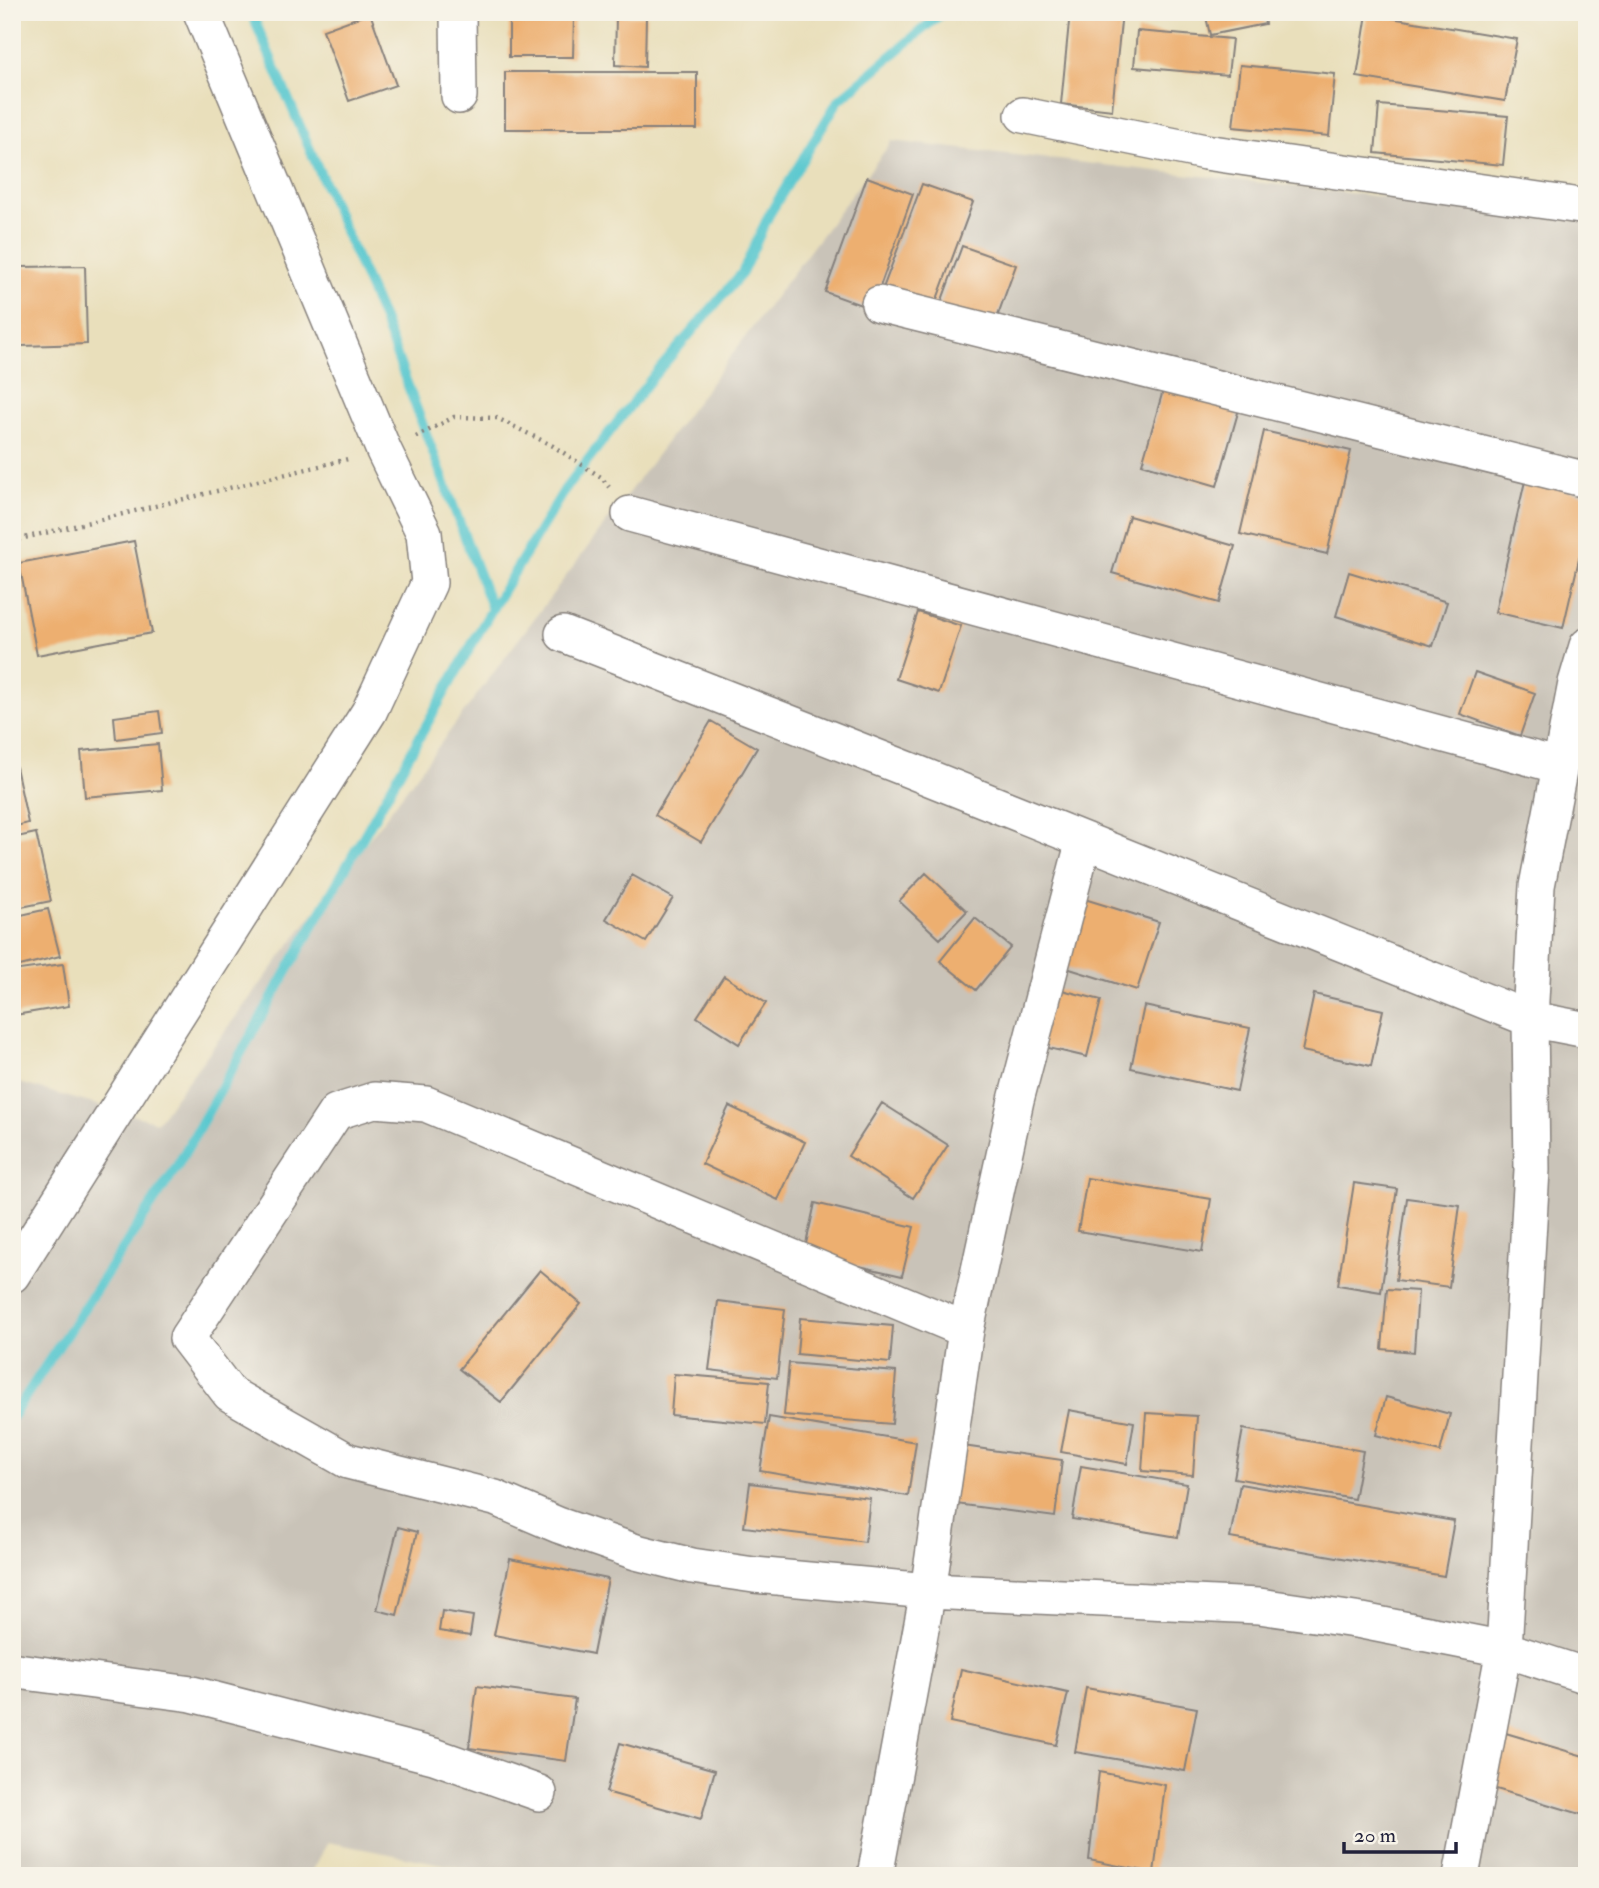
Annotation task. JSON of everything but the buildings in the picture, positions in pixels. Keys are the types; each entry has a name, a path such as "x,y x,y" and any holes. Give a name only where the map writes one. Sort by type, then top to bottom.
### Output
{"street":[{"path":"12,1275 369,712 429,583 424,533 201,12"},
{"path":"458,12 459,96"},
{"path":"1023,115 1205,152 1587,207"},
{"path":"879,304 1587,480"},
{"path":"630,514 1560,766"},
{"path":"564,634 1530,1019 1587,1030"},
{"path":"1461,1876 1504,1650 1532,1170 1530,1019 1537,886 1576,683 1587,646"},
{"path":"875,1876 928,1591 966,1330 1016,1100 1084,840"},
{"path":"966,1330 426,1104 374,1100 336,1112 187,1338 230,1394 348,1461 495,1498 558,1525 636,1552 692,1566 754,1575 928,1591 1259,1606 1363,1621 1504,1650 1587,1676"},
{"path":"12,1673 17,1671 192,1694 434,1756 539,1793"}],"path":[{"path":"12,541 389,449 454,417 497,418 553,446 601,477"}],"shaded area":[{"path":"892,141 1587,220 1587,1876 505,1876 327,1842 309,1876 12,1876 12,1081 157,1122"}],"waterway":[{"path":"251,12 384,322 492,609"},
{"path":"12,1417 176,1168 492,609 565,489 652,378 742,273 769,215 838,101 943,12"}]}
